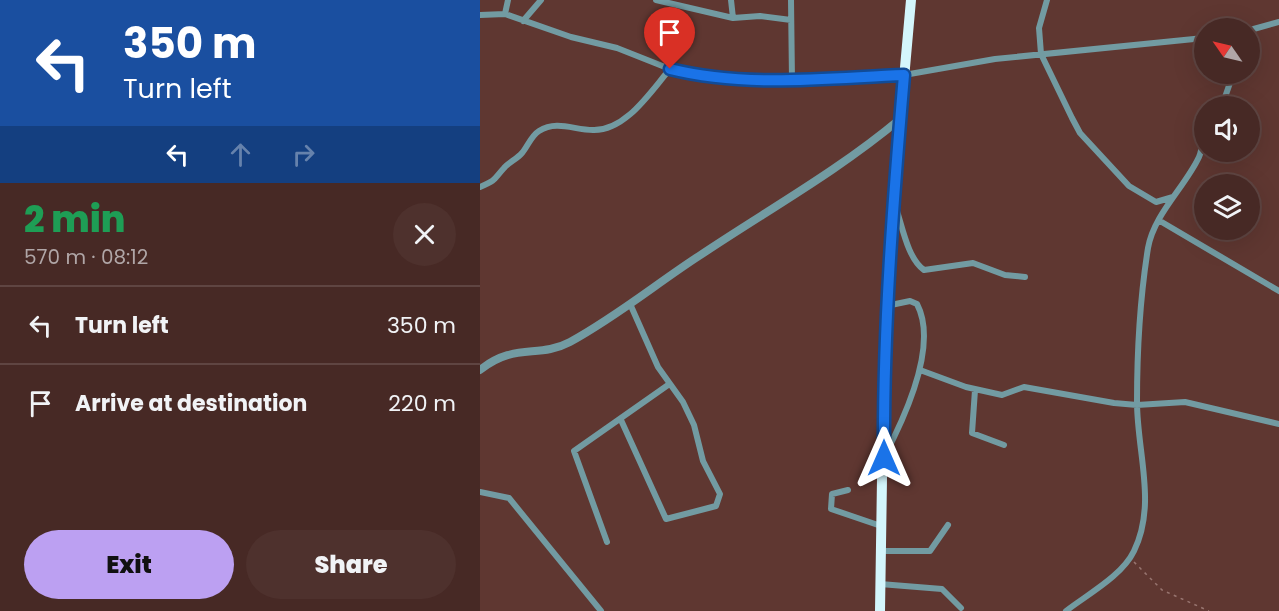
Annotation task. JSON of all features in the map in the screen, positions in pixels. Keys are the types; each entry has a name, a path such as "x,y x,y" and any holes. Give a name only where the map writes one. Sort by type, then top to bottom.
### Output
{"highway":[{"path":"880,611 886,306 911,0"}],"street":[{"path":"505,14 508,0"},
{"path":"523,21 541,0"},
{"path":"656,0 733,18 760,16 791,20"},
{"path":"731,0 733,18"},
{"path":"791,0 792,80"},
{"path":"1047,0 1039,28 1041,54 1080,133 1129,186 1156,202 1162,202 1176,195"},
{"path":"480,15 505,14 617,48 670,69 752,79 792,80 904,75 1041,54 1194,39"},
{"path":"1260,27 1279,22"},
{"path":"480,187 498,178 504,167 521,154 536,133 542,129 564,125 598,130 617,124 635,109 670,69"},
{"path":"480,370 497,357 509,353 547,350 567,343 631,306 697,257 872,143 900,119"},
{"path":"1066,611 1129,559 1144,518 1145,494 1137,405 1148,248 1161,219 1196,162"},
{"path":"893,199 910,249 919,267 924,270 973,263 1005,275 1025,277"},
{"path":"1156,202 1161,219 1279,291"},
{"path":"884,458 904,420 920,370 923,345 919,306 910,301 886,306"},
{"path":"621,420 666,519 716,506 720,494 703,461 694,425 682,402 668,385 631,306"},
{"path":"920,370 975,390 1002,395 1024,387 1137,405 1185,402 1279,424"},
{"path":"607,542 574,453 668,385"},
{"path":"975,390 972,434 1004,445"},
{"path":"848,490 832,494 831,509 882,526"},
{"path":"480,492 509,498 601,611"},
{"path":"881,551 930,551 948,525"},
{"path":"880,584 942,589 961,608"}],"path":[{"path":"1129,559 1144,570 1151,581 1162,590 1209,611"}],"route":[{"path":"670,69 752,79 792,80 904,75 890,236 884,347 884,458"}]}
